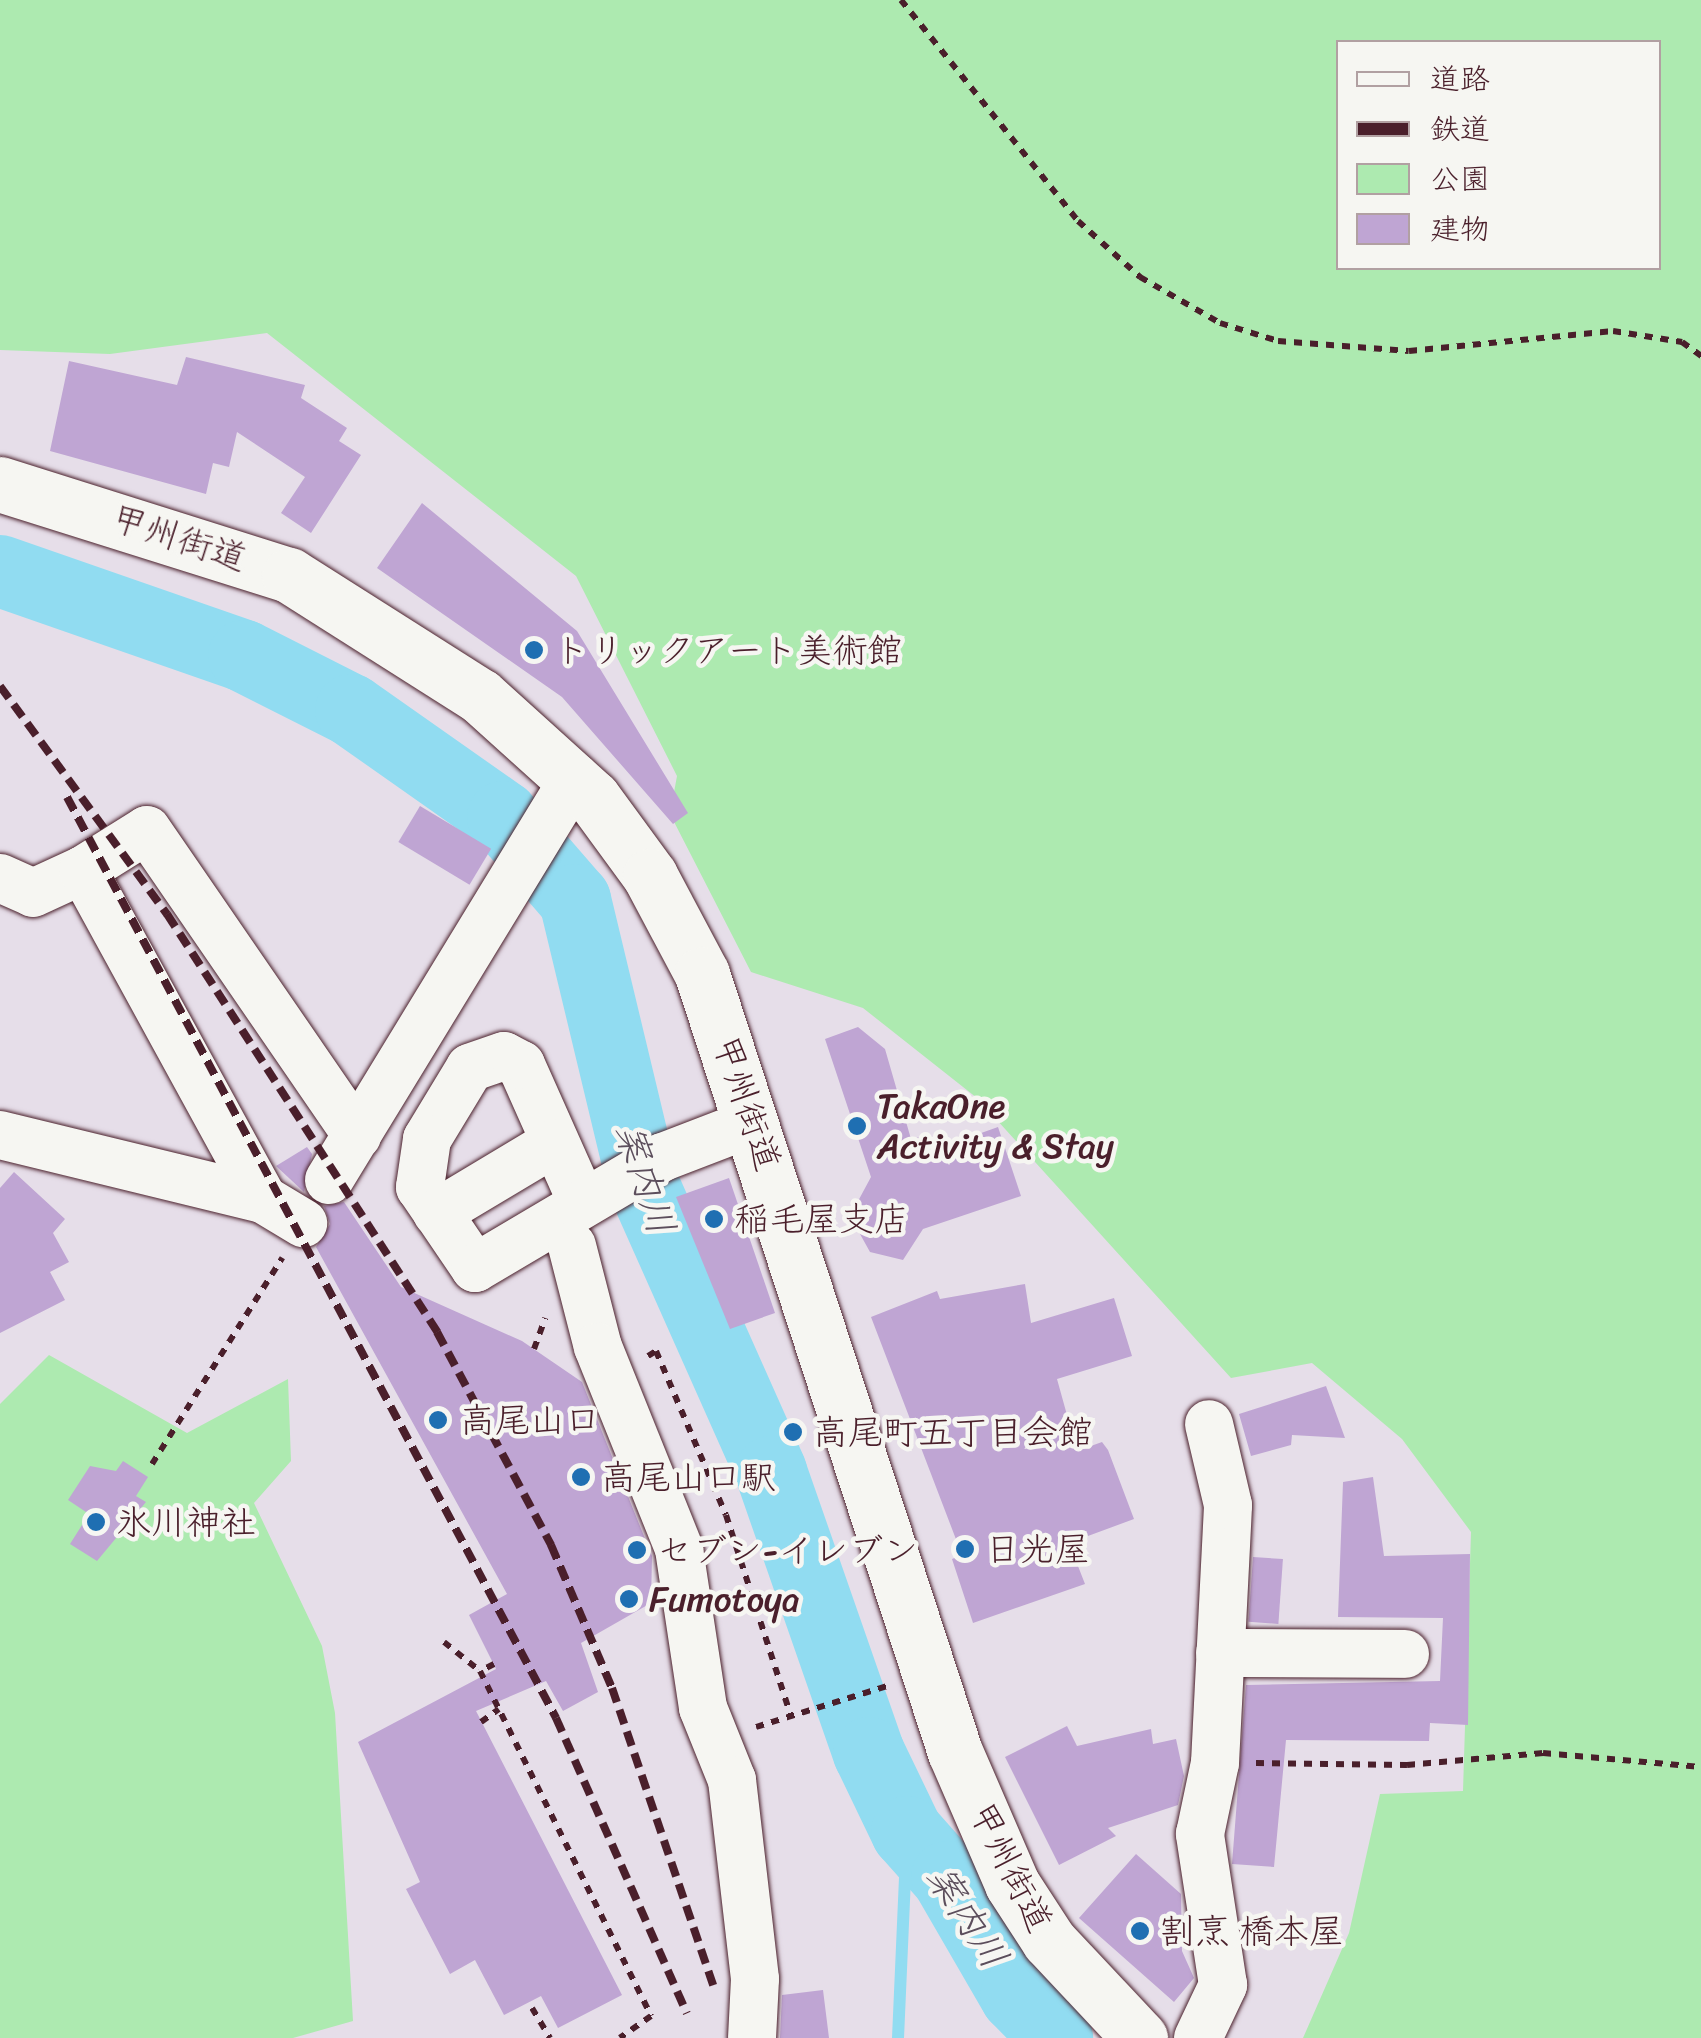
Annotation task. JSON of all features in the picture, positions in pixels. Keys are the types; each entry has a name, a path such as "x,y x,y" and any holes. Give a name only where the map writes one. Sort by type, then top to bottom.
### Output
{"highway":[{"name":"甲州街道","path":"0,484 289,575 399,638 564,794 677,919 754,1122 962,1768 1049,1941 1140,2038"}],"street":[{"path":"330,1180 564,794"},
{"path":"0,878 34,892 83,870 147,830 357,1136"},
{"path":"83,870 263,1199"},
{"path":"752,2038 747,1900 732,1780 703,1708 679,1550 610,1376 582,1215 521,1065 504,1056 470,1068 420,1165 420,1187 475,1268 582,1215 663,1157 754,1122"},
{"path":"0,1135 263,1199 302,1225"},
{"path":"437,1213 554,1143"},
{"path":"1198,2038 1223,1986 1200,1834 1214,1763 1228,1505 1209,1424"},
{"path":"1220,1653 1405,1654"}],"path":[{"path":"901,0 1078,221 1140,277 1220,323 1278,341 1409,351 1613,332 1682,342 1701,356"},
{"path":"152,1464 302,1225"},
{"path":"610,1376 656,1351 726,1515 790,1716"},
{"path":"444,1642 480,1671 651,2016 620,2038"},
{"path":"480,1671 494,1664"},
{"path":"716,1739 885,1687"},
{"path":"481,1722 499,1709"},
{"path":"1214,1763 1407,1766 1543,1753 1701,1768"},
{"path":"532,2008 550,2038"}],"green space":[{"path":"0,0 1701,0 1701,2038 1303,2038 1349,1933 1380,1794 1463,1791 1471,1532 1402,1439 1312,1363 1231,1378 977,1098 863,1008 751,972 670,814 677,776 576,576 267,333 110,354 0,350"},
{"path":"49,1355 187,1433 288,1379 291,1461 254,1503 322,1646 335,1713 353,2021 293,2038 0,2038 0,1404"}],"building":[{"path":"186,357 305,385 301,398 347,428 339,441 361,455 311,533 281,513 305,477 237,432 229,467 213,463 206,494 50,451 69,361 177,385"},
{"path":"422,503 577,631 688,813 673,824 562,697 377,568"},
{"path":"420,806 491,849 470,885 398,842"},
{"path":"858,1027 885,1049 911,1139 920,1137 925,1153 998,1127 1021,1196 923,1229 903,1260 870,1252 850,1216 871,1177 825,1039"},
{"path":"307,1147 312,1154 304,1192 276,1166"},
{"path":"14,1172 65,1219 53,1233 69,1262 50,1272 65,1300 0,1333 0,1188"},
{"path":"729,1178 775,1313 730,1329 676,1197"},
{"path":"344,1202 401,1287 522,1341 582,1382 652,1556 651,1603 581,1643 598,1692 563,1711 546,1681 476,1711 622,1995 558,2028 541,1996 504,2015 475,1960 450,1974 406,1889 420,1882 358,1742 496,1669 469,1615 507,1594 316,1247 330,1224 324,1206"},
{"path":"1025,1284 1031,1323 1114,1298 1132,1356 1057,1379 1077,1451 1102,1442 1134,1519 1069,1543 1085,1584 973,1623 952,1559 962,1555 871,1317 937,1291 940,1299"},
{"path":"1326,1386 1345,1438 1292,1435 1291,1445 1251,1456 1239,1414"},
{"path":"123,1461 148,1477 136,1496 146,1502 97,1561 70,1544 89,1514 68,1500 90,1466 116,1471"},
{"path":"1373,1477 1384,1556 1470,1554 1468,1725 1430,1723 1429,1741 1286,1740 1274,1867 1232,1864 1246,1685 1440,1681 1443,1618 1338,1617 1343,1482"},
{"path":"1253,1557 1283,1559 1278,1624 1248,1622"},
{"path":"1067,1726 1077,1746 1151,1729 1153,1744 1176,1739 1184,1776 1178,1805 1108,1828 1116,1836 1059,1865 1005,1757"},
{"path":"1136,1854 1181,1894 1182,1951 1194,1978 1174,2002 1079,1918"},
{"path":"823,1990 829,2038 780,2038 782,1995"}],"waterway":[{"name":"案内川","path":"0,571 244,656 351,710 503,817 575,900 643,1184 771,1472 869,1753 907,1832 947,1877 1016,1996 1057,2038"},
{"path":"898,2038 907,1832"}],"railway":[{"path":"0,686 167,914 437,1332 551,1545 612,1688 715,1990"},
{"path":"67,797 556,1718 687,2013"}],"place":[{"name":"トリックアート美術館","path":"534,650"},
{"name":"TakaOne Activity & Stay","path":"857,1126"},
{"name":"稲毛屋支店","path":"714,1219"},
{"name":"高尾山口","path":"438,1420"},
{"name":"高尾町五丁目会館","path":"793,1432"},
{"name":"高尾山口駅","path":"581,1477"},
{"name":"氷川神社","path":"96,1522"},
{"name":"日光屋","path":"965,1549"},
{"name":"セブン-イレブン","path":"637,1550"},
{"name":"Fumotoya","path":"629,1599"},
{"name":"割烹 橋本屋","path":"1140,1931"}]}
